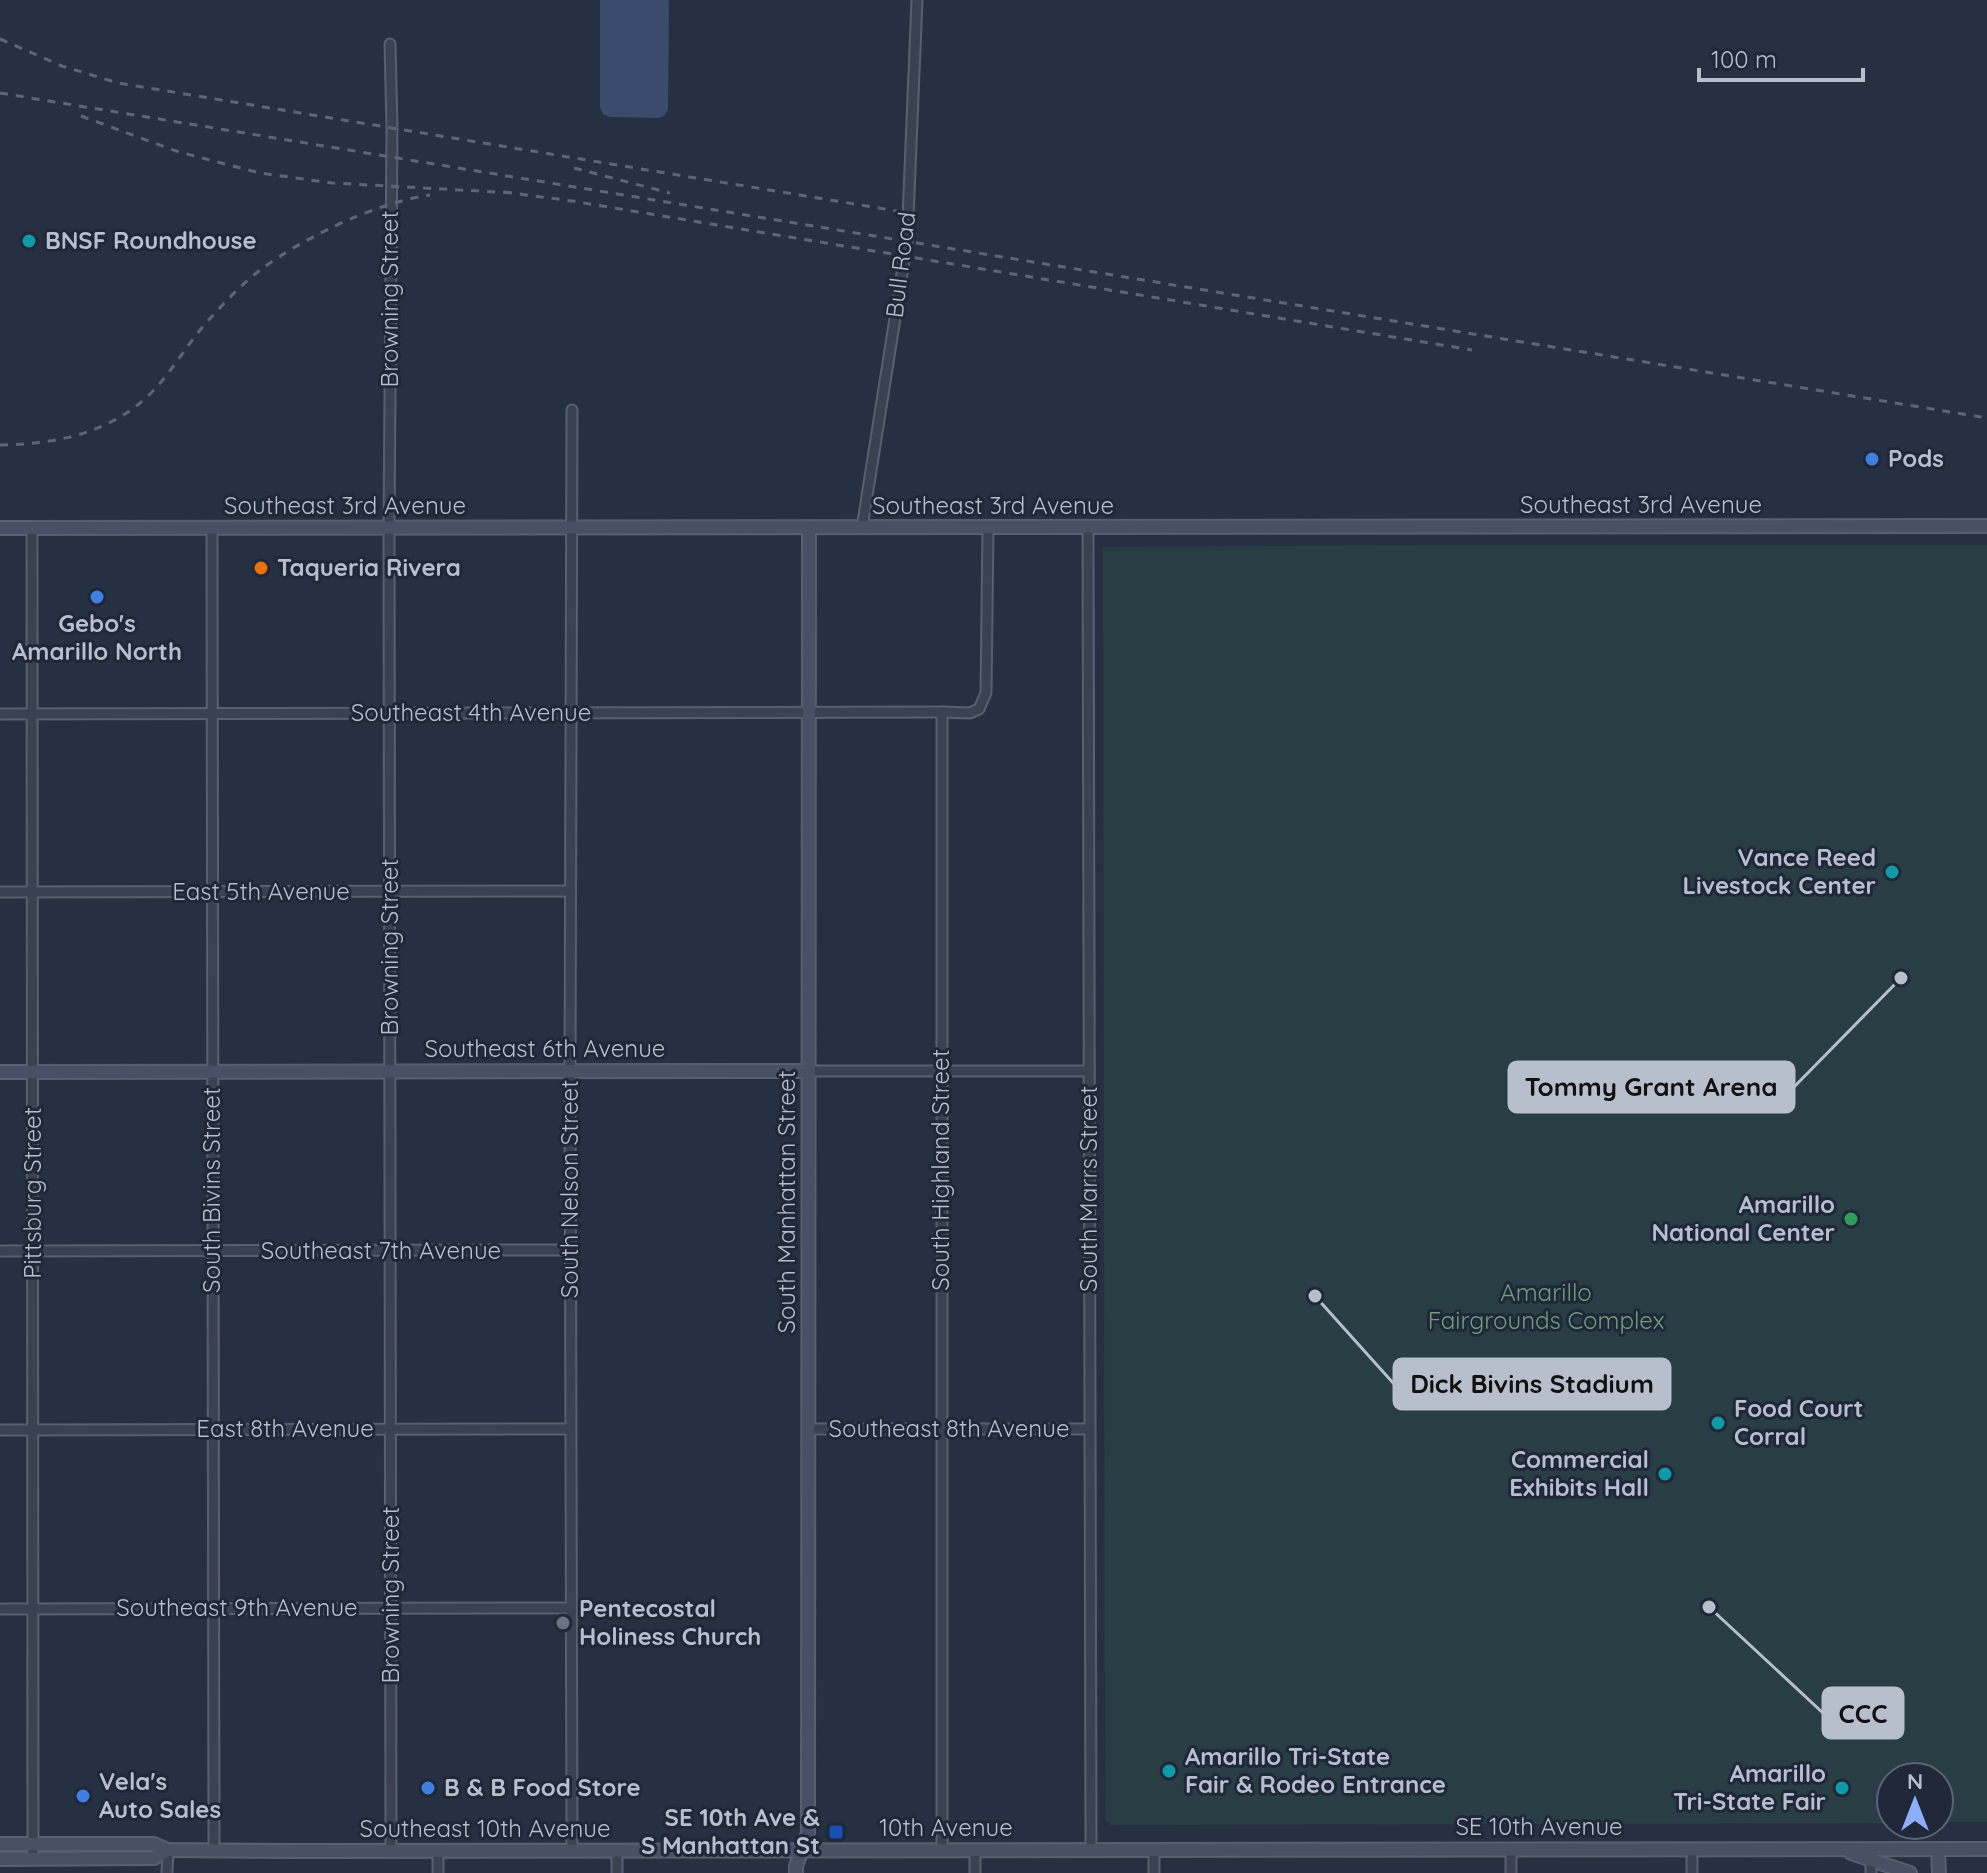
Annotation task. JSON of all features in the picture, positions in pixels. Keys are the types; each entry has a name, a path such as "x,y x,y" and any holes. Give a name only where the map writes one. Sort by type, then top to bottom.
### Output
{"main road":[{"name":"Southeast 3rd Avenue","path":"0,528 1987,526"},
{"name":"South Manhattan Street","path":"796,1873 808,1833 809,528"},
{"name":"Southeast 6th Avenue","path":"0,1072 809,1071"},
{"path":"0,1844 33,1851 154,1858 168,1850"},
{"name":"SE 10th Avenue","path":"1091,1850 1836,1848 1871,1854"},
{"path":"1938,1849 1939,1873"},
{"path":"1871,1854 1987,1849"},
{"name":"Southeast 10th Avenue","path":"168,1850 801,1850"},
{"name":"10th Avenue","path":"801,1850 1091,1850"},
{"path":"0,1859 33,1851"},
{"path":"1871,1854 1910,1873"}],"street":[{"name":"Bull Road","path":"862,528 907,242 917,0"},
{"name":"Browning Street","path":"390,44 391,1851"},
{"name":"South Nelson Street","path":"572,410 572,1851"},
{"path":"942,712 970,713 979,709 986,693 988,527"},
{"name":"Pittsburg Street","path":"32,528 33,1851"},
{"name":"South Bivins Street","path":"212,528 214,1851"},
{"name":"South Marrs Street","path":"1088,528 1091,1850"},
{"name":"Southeast 4th Avenue","path":"0,714 942,712"},
{"name":"South Highland Street","path":"942,712 942,1850"},
{"name":"East 5th Avenue","path":"0,892 570,891"},
{"name":"Southeast 6th Avenue","path":"809,1071 1089,1071"},
{"name":"Southeast 7th Avenue","path":"0,1251 570,1250"},
{"name":"East 8th Avenue","path":"0,1430 570,1429"},
{"name":"Southeast 8th Avenue","path":"810,1429 1089,1429"},
{"name":"Southeast 9th Avenue","path":"0,1609 570,1608"},
{"path":"1511,1849 1511,1873"},
{"path":"1692,1849 1692,1873"},
{"path":"167,1873 168,1850"},
{"path":"617,1850 617,1873"},
{"path":"975,1850 975,1873"},
{"path":"1154,1850 1154,1873"},
{"path":"438,1851 438,1873"},
{"path":"1871,1854 1871,1873"}],"green space":[{"name":"Amarillo Fairgrounds Complex","path":"1987,545 1987,1822 1955,1822 1955,1761 1875,1761 1875,1823 1111,1825 1105,1819 1103,547"}],"water":[{"path":"600,0 669,0 668,109 665,115 659,118 610,117 603,114 600,107"}],"railway":[{"path":"0,39 62,66 118,83 897,211"},
{"path":"0,93 1987,418"},
{"path":"81,116 179,152 260,173 332,183 515,193"},
{"path":"574,168 670,193"},
{"path":"504,192 1472,350"},
{"path":"0,445 61,439 118,418 151,393 232,295 277,258 341,223 386,205 430,195"}],"place":[{"name":"BNSF Roundhouse","path":"29,241"},
{"name":"Pods","path":"1872,459"},
{"name":"Taqueria Rivera","path":"261,568"},
{"name":"Gebo's Amarillo North","path":"97,597"},
{"name":"Vance Reed Livestock Center","path":"1892,872"},
{"name":"Tommy Grant Arena","path":"1901,978"},
{"name":"Amarillo National Center","path":"1851,1219"},
{"name":"Dick Bivins Stadium","path":"1315,1296"},
{"name":"Food Court Corral","path":"1718,1423"},
{"name":"Commercial Exhibits Hall","path":"1665,1474"},
{"name":"CCC","path":"1709,1607"},
{"name":"Pentecostal Holiness Church","path":"563,1623"},
{"name":"Amarillo Tri-State Fair & Rodeo Entrance","path":"1169,1771"},
{"name":"B & B Food Store","path":"428,1788"},
{"name":"Amarillo Tri-State Fair","path":"1842,1788"},
{"name":"Vela's Auto Sales","path":"83,1796"},
{"name":"SE 10th Ave & S Manhattan St","path":"836,1832"}]}
